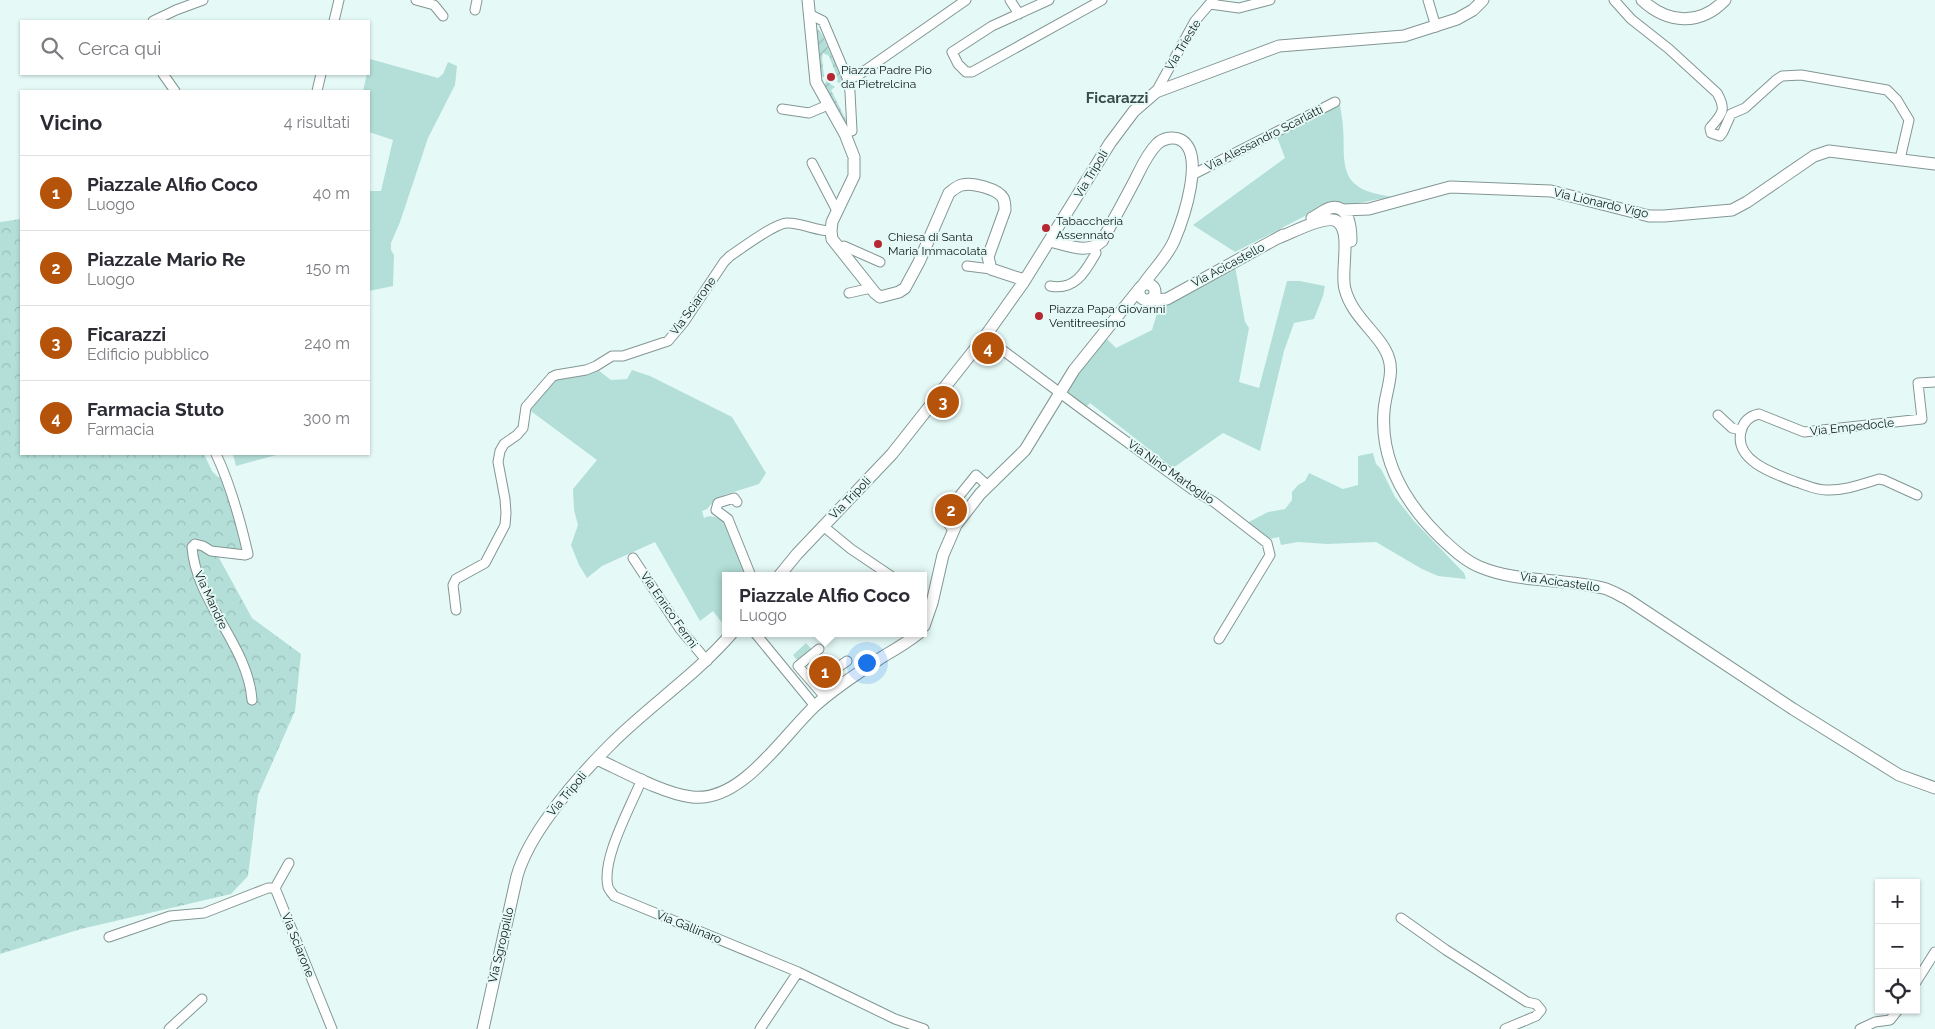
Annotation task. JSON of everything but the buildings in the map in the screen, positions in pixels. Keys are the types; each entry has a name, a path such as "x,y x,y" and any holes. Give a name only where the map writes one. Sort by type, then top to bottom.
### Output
{"street":[{"path":"155,20 203,0"},
{"path":"334,20 340,0"},
{"path":"416,0 434,5 443,16"},
{"path":"475,10 477,0"},
{"path":"808,0 814,74 821,92 845,134 854,157 854,176 837,211 831,231 832,239 880,297 899,292 905,288 919,262 949,193 956,187 964,184 976,186 998,192 1005,203 988,257 991,269"},
{"path":"848,80 860,74 966,0"},
{"path":"1010,0 1019,14"},
{"path":"1050,0 992,26 952,52 958,64 966,72 972,72 1089,3 1102,0"},
{"path":"1211,2 1239,8 1270,0"},
{"path":"1428,0 1436,26"},
{"name":"Via Tripoli","path":"783,572 892,454 986,335 1050,241 1110,143 1134,111 1156,92 1264,50 1279,46 1404,36 1457,19 1473,10 1483,0"},
{"path":"1614,0 1631,19 1669,48 1717,93 1722,101 1722,115 1710,128 1711,134 1720,136 1732,114 1745,108 1782,76 1801,75 1876,88 1891,93 1908,120 1900,159"},
{"path":"1642,0 1662,14 1689,20 1711,13 1725,0"},
{"name":"Via Trieste","path":"1156,92 1195,21 1211,2"},
{"path":"810,14 823,21 848,80 852,131"},
{"path":"164,75 174,90"},
{"path":"317,90 321,75"},
{"name":"Via Alessandro Scarlatti","path":"1194,174 1335,102"},
{"path":"782,109 809,113 828,105"},
{"path":"927,617 943,555 953,530 968,508 1025,450 1074,370 1119,314 1146,292 1174,242 1194,174 1190,152 1186,143 1179,138 1171,137 1158,143 1146,157 1102,241 1093,247 1078,248 1050,241"},
{"name":"Via Lionardo Vigo","path":"1345,214 1450,187 1551,191 1649,216 1715,213 1732,210 1747,202 1814,156 1829,151 1935,164"},
{"path":"812,162 837,211"},
{"path":"1278,238 1328,209 1338,208 1345,214 1351,240 1343,269"},
{"path":"1293,233 1325,215 1345,214"},
{"path":"1278,238 1324,220 1338,222 1344,230 1345,236 1343,269"},
{"name":"Via Sciarone","path":"456,610 453,585 456,579 484,563 505,525 506,513 498,462 500,451 504,444 523,428 526,407 552,377 565,372 586,370 612,356 623,356 668,341 684,322 724,262 730,256 778,225 790,223 823,231 831,231"},
{"name":"Via Acicastello","path":"1146,292 1162,300 1278,238"},
{"path":"840,249 844,246 880,262"},
{"path":"1050,286 1060,288 1069,286 1080,278 1096,253 1093,247"},
{"path":"967,266 991,269 1024,280"},
{"name":"Via Acicastello","path":"1343,269 1345,289 1354,310 1385,349 1389,357 1391,369 1383,425 1389,462 1402,488 1430,526 1464,558 1494,572 1583,584 1605,589 1627,599 1793,709 1899,775 1935,788"},
{"path":"849,293 871,288"},
{"name":"Via Nino Martoglio","path":"986,335 1001,349 1193,490 1214,502 1267,543 1270,554 1219,639"},
{"name":"Via Empedocle","path":"1741,430 1745,422 1758,414 1804,432 1922,419 1918,384 1935,382"},
{"path":"1718,415 1732,428 1741,430 1740,439 1748,455 1759,466 1777,475 1817,489 1826,490 1844,489 1879,479 1917,495"},
{"name":"Via Mandre","path":"216,455 226,475 238,510 248,554 211,551 195,544 192,547 192,552 194,564 207,595 246,674 252,700"},
{"path":"737,502 734,498 723,500 718,502 716,510 728,518 749,572"},
{"path":"824,526 851,549 885,572"},
{"name":"Via Enrico Fermi","path":"633,558 680,629 707,661"},
{"name":"Via Tripoli","path":"522,860 540,829 562,798 597,759 612,743 707,661 728,637"},
{"path":"758,637 815,706"},
{"path":"597,759 667,790 694,797 713,796 724,792 738,784 750,773 825,697 913,637"},
{"path":"819,649 798,666 825,697"},
{"path":"814,684 847,661"},
{"name":"Via Gallinaro","path":"642,779 609,856 608,888 614,896 798,972 895,1019 924,1029"},
{"name":"Via Sgroppillo","path":"483,1029 522,860"},
{"path":"109,936 170,916 204,913 268,888 274,888 289,863"},
{"name":"Via Sciarone","path":"274,888 332,1029"},
{"path":"1401,918 1446,950 1527,1002 1536,1004 1541,1010 1536,1016 1505,1029"},
{"path":"1920,976 1935,952"},
{"path":"760,1029 798,972"},
{"path":"169,1029 202,999"},
{"path":"1860,1029 1870,1024 1890,1020 1895,1014"}],"green space":[{"path":"818,29 823,36 842,80 840,83 837,82 838,79 829,56 823,53 824,77 819,75 816,30"},
{"path":"370,59 438,78 443,74 448,62 457,66 455,85 428,138 400,222 391,243 391,250 394,255 393,286 370,291 370,191 381,191 393,140 370,132 370,90 363,90 367,75 370,75"},
{"path":"826,81 835,87 831,90 846,120 845,126 823,88"},
{"path":"1340,105 1344,158 1350,179 1355,184 1372,193 1392,197 1346,205 1332,202 1235,252 1193,225 1285,158 1277,137"},
{"path":"20,219 20,455 204,455 212,471 218,477 223,477 244,551 213,547 252,618 301,654 295,711 258,795 248,876 231,894 81,929 0,954 0,222"},
{"path":"1235,266 1245,322 1249,328 1239,382 1259,388 1287,281 1300,281 1325,286 1323,296 1314,319 1294,323 1284,351 1260,451 1223,433 1173,468 1090,403 1086,407 1067,391 1079,372 1106,338 1116,348 1152,330 1159,307"},
{"path":"598,370 611,380 627,379 632,370 650,376 732,417 766,473 759,484 724,495 702,511 704,518 712,516 724,521 744,572 722,572 722,623 713,611 700,621 655,542 602,566 587,578 579,565 571,545 578,525 574,510 573,489 597,460 528,409 556,377 585,374"},
{"path":"1373,453 1376,464 1381,469 1395,497 1414,521 1464,573 1466,579 1438,576 1422,569 1376,542 1327,544 1298,542 1281,545 1279,537 1269,539 1247,523 1268,512 1285,509 1292,500 1292,492 1305,481 1309,473 1343,489 1358,485 1358,456"},
{"path":"233,455 276,455 236,466"},
{"path":"806,643 816,654 802,666 793,655"}],"place":[{"name":"Piazza Padre Pio da Pietrelcina","path":"831,77"},
{"name":"Tabaccheria Assennato","path":"1046,228"},
{"name":"Chiesa di Santa Maria Immacolata","path":"878,244"},
{"name":"Piazza Papa Giovanni Ventitreesimo","path":"1039,316"},
{"name":"Farmacia Stuto","path":"988,348"},
{"name":"Ficarazzi","path":"943,402"},
{"name":"Piazzale Mario Re","path":"951,510"},
{"name":"Piazzale Alfio Coco","path":"825,672"}],"district":[{"name":"Ficarazzi","path":"1117,98"}]}
